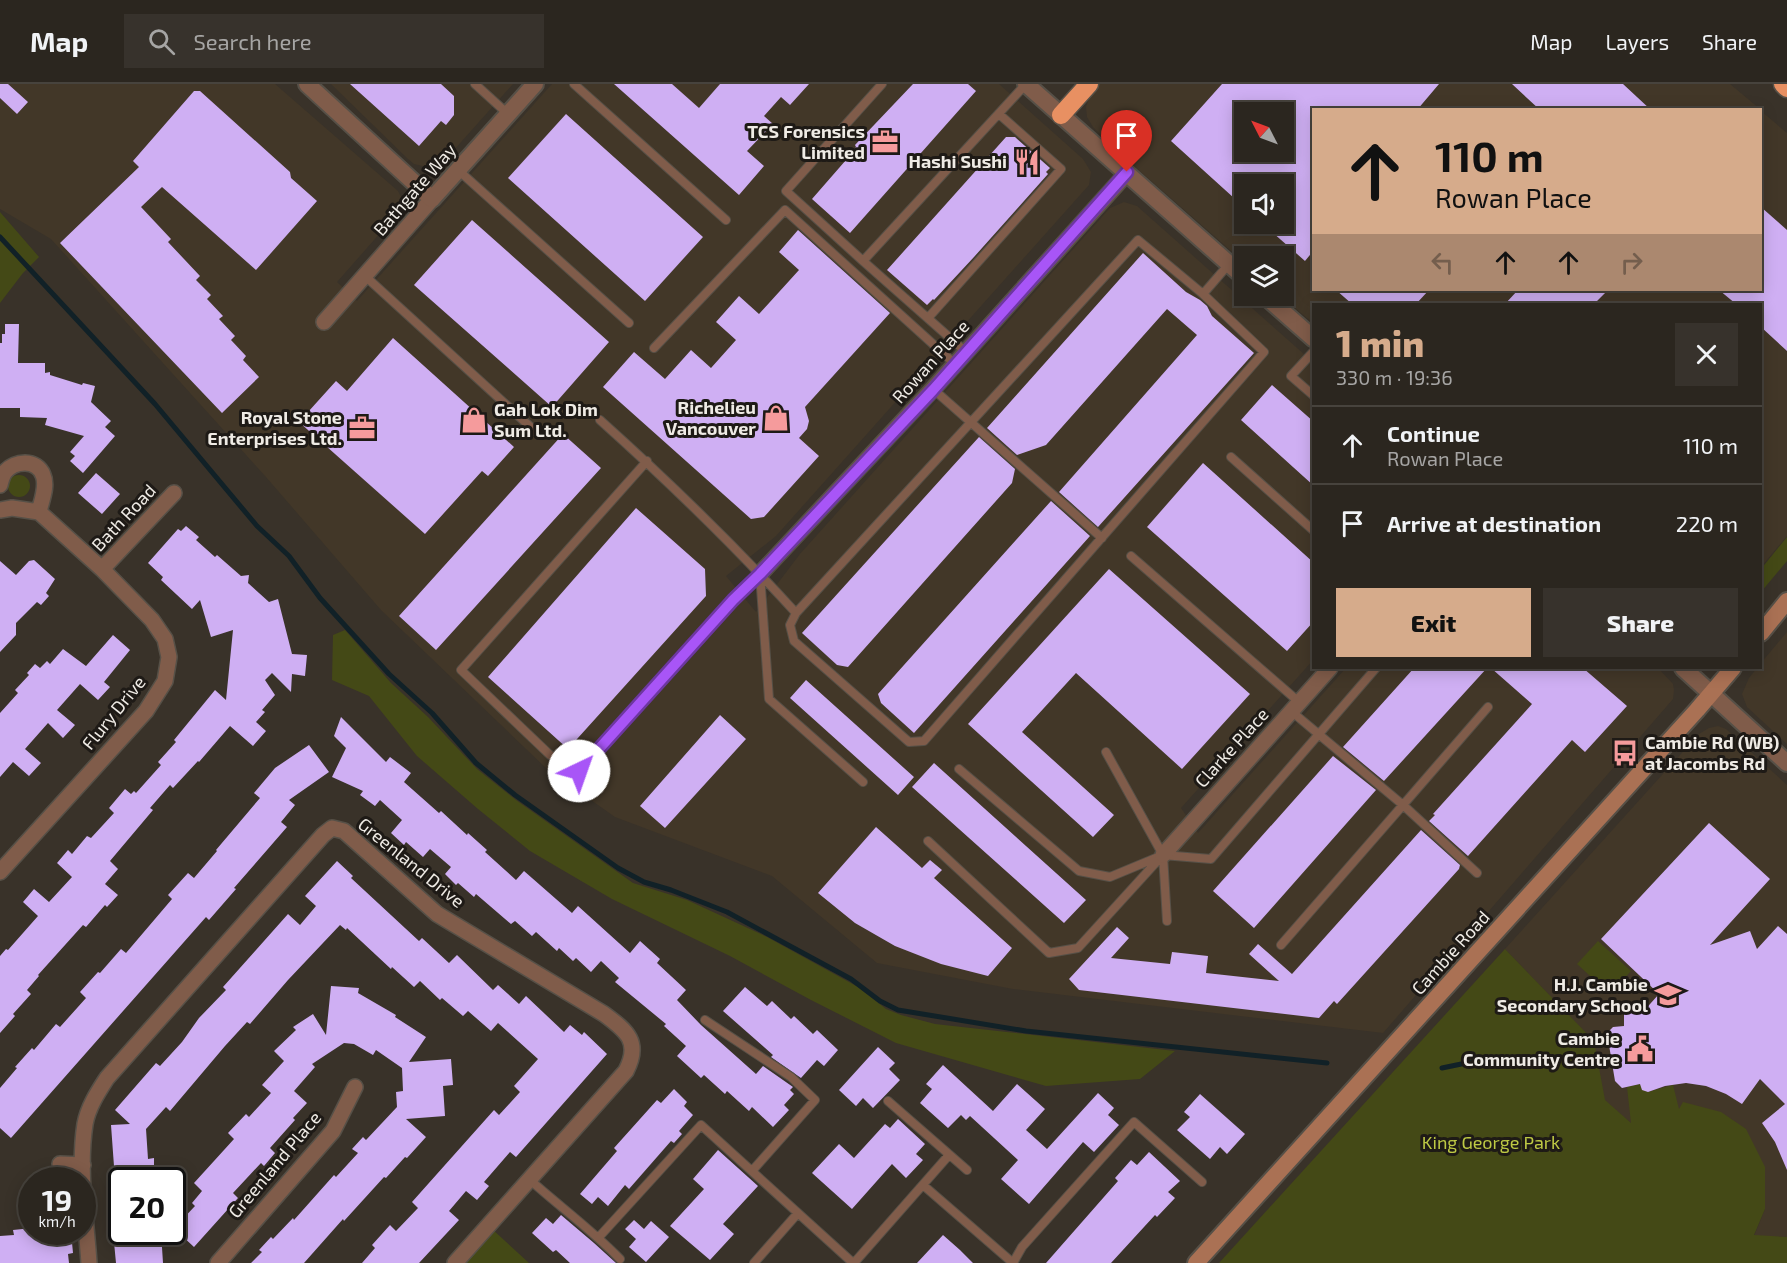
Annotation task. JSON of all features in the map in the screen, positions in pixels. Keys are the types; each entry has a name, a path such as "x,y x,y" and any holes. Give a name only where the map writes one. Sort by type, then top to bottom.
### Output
{"highway":[{"path":"1061,115 1089,84"},
{"path":"1782,84 1787,87"}],"main road":[{"path":"1762,632 1787,601"},
{"name":"Cambie Road","path":"1196,1263 1732,669"}],"street":[{"path":"307,84 432,199"},
{"name":"Bathgate Way","path":"324,322 535,84"},
{"path":"1026,84 1234,268"},
{"name":"Rowan Place","path":"760,574 933,390 1127,172"},
{"path":"1276,306 1312,337"},
{"path":"0,486 3,474 12,466 24,462 35,464 44,476 44,492 39,513 12,508 0,510"},
{"name":"Bath Road","path":"102,569 174,493"},
{"name":"Flury Drive","path":"0,872 146,711 165,681 169,657 165,639 152,620 102,569 39,513"},
{"name":"Clarke Place","path":"1162,855 1329,669"},
{"path":"1684,669 1787,763"},
{"name":"Greenland Drive","path":"89,1263 82,1165 85,1123 93,1101 106,1078 322,836 332,828 344,831 437,914 604,1014 625,1029 632,1044 633,1058 626,1071 455,1263"},
{"name":"Greenland Place","path":"218,1263 333,1131 355,1087"},
{"path":"60,1164 82,1165"}],"lane":[{"path":"475,84 508,114"},
{"path":"574,84 726,220"},
{"path":"882,84 786,191 966,352"},
{"path":"863,261 1026,84"},
{"path":"928,318 1061,169 999,114"},
{"path":"458,170 629,323"},
{"path":"654,348 784,210 955,364"},
{"path":"1138,240 1203,294 1263,352 924,741 909,742 794,641 790,625 796,613 1138,240"},
{"path":"1203,294 1229,264"},
{"path":"365,276 535,431"},
{"path":"1312,353 1291,376 1312,394"},
{"path":"933,390 1102,537"},
{"path":"600,420 647,461 796,613"},
{"path":"1231,457 1312,529"},
{"path":"647,461 461,670 550,755 579,771 733,600 760,574"},
{"path":"1131,556 1295,707 1318,734 1403,805 1478,873"},
{"path":"760,574 769,699 862,782"},
{"path":"959,769 1079,871 1110,877 1162,855 1210,859 1375,669"},
{"path":"1281,945 1488,707"},
{"path":"1106,752 1162,855 1167,921"},
{"path":"928,841 1049,953 1078,948 1162,855"},
{"path":"705,1020 790,1077 815,1100 752,1171"},
{"path":"888,1101 967,1170"},
{"path":"923,1185 1013,1263 1022,1247 1134,1122 1202,1182"},
{"path":"599,1237 701,1125 854,1263 949,1155"},
{"path":"529,1179 562,1209 599,1237 620,1259"},
{"path":"754,1263 798,1213"}],"shaded area":[{"path":"0,84 275,84 398,191 401,197 402,203 396,215 337,282 357,301 552,84 999,84 1083,159 1091,172 1089,185 776,536 726,576 756,612 800,554 1110,208 1124,202 1137,206 1234,292 1234,306 1250,306 1312,361 1312,661 1181,808 1198,833 1345,669 1659,669 1673,684 1673,699 1383,1033 1013,989 877,963 772,876 615,817 547,769 381,610 266,477 51,239 0,209"},
{"path":"331,84 513,84 445,160 434,167 427,167 414,164 408,159"},
{"path":"1099,84 1730,84 1759,108 1312,108 1312,291 1762,291 1762,112 1787,133 1787,536 1762,566 1762,303 1312,303 1312,322 1293,306 1294,246 1234,246 1234,253 1118,152 1093,127 1087,117 1086,107 1090,96"},
{"path":"1787,632 1787,744 1747,707 1742,694 1749,678 1756,669 1762,669 1762,662"},
{"name":"H.J. Cambie Secondary School","path":"1718,726 1726,729 1787,785 1787,1237 1754,1236 1765,1209 1672,1122 1634,1126 1604,1100 1593,1041 1505,949 1699,734"}],"green space":[{"path":"0,212 39,257 23,273 0,303"},
{"path":"19,475 27,478 30,486 27,494 19,497 11,494 8,486 11,478"},
{"path":"1787,537 1787,561 1762,591 1762,568"},
{"path":"345,630 391,683 428,717 477,769 516,800 633,883 687,900 767,937 858,987 886,1009 901,1015 935,1024 1175,1051 1140,1079 1046,1086 896,1043 811,1000 730,956 612,899 530,851 417,756 369,696 332,680 333,635"},
{"path":"1598,941 1631,971 1610,994 1577,964"},
{"name":"King George Park","path":"1505,949 1594,1041 1605,1100 1631,1123 1627,1087 1640,1084 1648,1092 1673,1085 1679,1109 1683,1102 1721,1112 1746,1129 1765,1167 1765,1209 1754,1235 1787,1237 1787,1263 1219,1263"},
{"path":"492,1229 529,1263 462,1263"}],"building":[{"path":"0,84 8,84 28,102 17,114 0,98"},
{"path":"350,84 441,84 454,96 454,115 446,125 441,121 419,146"},
{"path":"614,84 672,84 699,108 720,84 809,84 790,105 781,97 764,116 773,124 747,151 764,166 739,195"},
{"path":"913,84 968,84 976,91 850,233 812,199 846,160 856,147 855,145"},
{"path":"1222,84 1439,84 1419,108 1312,108 1312,252 1305,261 1294,251 1294,246 1288,246 1274,234 1294,234 1294,174 1234,174 1234,198 1171,141"},
{"path":"1512,84 1623,84 1649,108 1538,108"},
{"path":"194,91 200,91 290,172 291,178 317,201 256,270 162,187 141,207 171,239 168,242 200,276 196,280 211,295 207,299 223,316 219,319 235,336 231,340 246,356 243,360 259,377 222,413 60,243 139,167 133,161"},
{"path":"566,114 703,237 645,301 508,178"},
{"path":"1006,137 1015,137 1050,168 1046,172 1048,174 974,257 927,305 887,270"},
{"path":"1762,208 1787,230 1787,351 1762,328 1762,303 1735,303 1720,291 1762,291"},
{"path":"472,220 609,342 552,407 414,285"},
{"path":"798,230 890,313 805,407 809,421 807,429 799,438 819,456 764,517 751,519 603,387 634,352 665,379 691,350 711,368 736,340 716,322 739,296 759,314 799,270 779,252"},
{"path":"1143,253 1186,292 1207,306 1212,316 1254,353 1098,527 1059,492 1197,335 1167,309 1046,445 1017,455 987,428"},
{"path":"1337,291 1428,291 1417,303 1351,303"},
{"path":"1517,291 1607,291 1595,303 1506,303"},
{"path":"5,324 19,324 18,363 45,363 45,373 50,372 50,375 82,385 83,383 95,386 91,402 111,421 105,427 115,436 83,473 70,461 75,456 70,452 84,436 45,425 47,418 20,417 20,408 0,408 0,343 2,343 2,334 5,334"},
{"path":"393,338 514,447 488,476 482,471 425,534 299,422 336,381 347,391"},
{"path":"1272,385 1312,420 1312,484 1241,420"},
{"path":"563,434 601,468 436,650 399,616"},
{"path":"979,437 1015,469 1012,483 848,667 837,665 802,633"},
{"path":"1203,463 1312,561 1312,623 1287,651 1147,527"},
{"path":"96,473 120,494 102,514 78,493"},
{"path":"1051,501 1090,536 914,733 881,703 878,694"},
{"path":"636,508 705,569 706,596 568,749 488,677"},
{"path":"186,526 199,537 196,540 215,557 217,555 241,576 249,575 248,583 269,602 278,599 292,654 307,655 305,676 292,674 291,692 272,673 265,680 275,695 262,710 265,712 256,722 266,731 253,746 230,726 199,762 173,788 170,785 150,808 153,810 110,861 118,869 105,884 118,895 107,907 105,905 86,927 83,925 38,975 27,990 31,994 0,1033 0,956 38,916 23,902 34,889 49,902 72,877 57,863 68,850 72,854 87,836 91,838 114,813 109,808 125,789 131,794 134,791 136,793 161,765 158,762 215,690 226,700 233,630 211,637 200,600 192,609 161,580 163,577 148,563 178,529 181,531"},
{"path":"34,560 55,579 46,593 49,596 41,605 37,602 16,623 16,635 0,652 0,561 16,575 29,561"},
{"path":"1109,569 1250,694 1182,769 1076,673 1022,732 1114,815 1093,837 968,724"},
{"path":"113,635 130,650 104,682 110,687 98,700 80,684 57,710 75,725 63,738 48,723 25,749 41,763 29,776 13,762 0,777 0,713 18,693 15,690 29,675 27,673 35,664 40,668 47,661 50,664 63,649 86,666"},
{"path":"1413,669 1486,669 1384,781 1343,747"},
{"path":"1492,669 1584,669 1627,706 1585,752 1572,740 1468,856 1429,821 1532,704"},
{"path":"806,680 914,777 898,795 790,698"},
{"path":"720,715 746,739 665,828 640,806"},
{"path":"341,717 386,762 390,757 411,773 404,782 439,813 441,811 467,835 468,833 516,880 524,871 572,913 578,906 630,953 640,941 660,959 657,963 686,990 677,1000 701,1025 756,1074 763,1066 793,1087 790,1090 794,1094 784,1105 789,1110 773,1127 752,1107 749,1111 727,1091 725,1094 704,1075 701,1078 677,1056 686,1046 664,1026 666,1024 615,982 619,978 601,961 591,972 576,958 573,961 559,948 557,951 536,932 532,936 515,921 511,924 476,894 474,897 458,883 456,885 445,874 451,867 430,849 423,857 406,842 404,845 391,833 402,820 380,800 375,806 360,795 363,791 332,777 346,748 334,736"},
{"path":"309,745 329,772 289,800 295,805 281,822 287,827 209,920 206,917 11,1138 0,1128 0,1088 17,1068 15,1067 32,1048 34,1050 56,1024 60,1027 86,998 80,992 121,949 126,953 172,899 168,895 188,873 194,878 260,798 254,793 275,768"},
{"path":"1333,756 1376,790 1254,928 1213,891"},
{"path":"934,763 1086,900 1064,923 912,787"},
{"name":"H.J. Cambie Secondary School","path":"1709,823 1770,879 1710,945 1750,931 1757,949 1778,926 1787,934 1787,1170 1775,1142 1762,1123 1785,1104 1760,1079 1742,1104 1706,1086 1686,1083 1665,1086 1648,1092 1642,1090 1640,1084 1622,1088 1615,1081 1607,1033 1613,1027 1624,1026 1624,1009 1642,1013 1659,994 1601,939"},
{"path":"876,827 922,868 930,860 942,870 934,878 1012,948 988,976 941,964 895,946 855,923 818,893"},
{"path":"1421,830 1460,865 1459,869 1337,1004 1334,1001 1319,1018 1079,990 1069,979 1117,927 1129,938 1111,958 1170,964 1172,952 1208,956 1206,973 1279,981 1249,954 1258,944 1292,974"},
{"path":"337,861 353,876 351,878 419,941 422,938 449,963 457,955 493,990 498,985 519,1004 526,996 564,1032 570,1025 582,1035 584,1032 607,1054 516,1157 510,1152 484,1182 489,1186 477,1200 466,1191 449,1211 459,1220 419,1263 362,1263 375,1248 372,1245 390,1225 396,1231 418,1208 412,1202 494,1110 499,1115 520,1092 514,1086 538,1059 498,1023 491,1031 468,1011 463,1016 442,998 440,1000 420,981 414,987 347,928 346,930 340,925 250,1024 247,1022 225,1046 170,1111 166,1107 146,1129 148,1159 154,1158 154,1167 114,1167 111,1125 130,1124 115,1110 156,1063 160,1066 182,1042 199,1018 226,990 223,987 288,914 300,925 316,906 305,896"},
{"path":"331,986 359,988 358,993 396,1015 395,1017 426,1037 409,1062 451,1059 453,1085 443,1086 445,1116 406,1119 426,1137 386,1178 384,1177 344,1221 343,1219 304,1263 251,1263 262,1252 259,1250 271,1237 273,1239 293,1218 294,1220 334,1175 336,1177 358,1153 352,1149 363,1137 366,1140 397,1107 396,1092 403,1091 402,1068 376,1050 373,1055 354,1044 344,1043 312,1064 315,1067 294,1091 307,1103 270,1148 275,1153 264,1166 261,1163 233,1193 238,1198 194,1247 186,1240 186,1216 195,1206 192,1203 202,1191 194,1183 234,1139 228,1133 246,1114 249,1117 271,1093 262,1085 284,1061 274,1051 296,1030 293,1027 313,1014 326,1035"},
{"path":"745,987 767,1006 772,1001 791,1019 794,1016 813,1034 817,1030 838,1050 824,1066 817,1060 801,1078 771,1057 773,1055 723,1011"},
{"path":"878,1047 895,1063 889,1069 900,1080 873,1108 863,1098 856,1106 839,1090"},
{"path":"943,1065 993,1111 1017,1084 1045,1109 1026,1130 1047,1149 1098,1093 1114,1108 1108,1115 1119,1125 1094,1152 1083,1142 1029,1204 1001,1179 1018,1160 970,1116 966,1120 961,1115 948,1128 920,1103 932,1089 926,1084"},
{"path":"674,1089 687,1102 684,1106 693,1115 679,1131 682,1134 674,1143 671,1141 629,1189 625,1185 608,1206 598,1197 592,1204 580,1194 617,1151 614,1148 657,1100 661,1103"},
{"path":"1200,1094 1245,1134 1227,1154 1220,1147 1210,1159 1177,1130 1190,1117 1184,1112"},
{"path":"898,1119 925,1144 916,1154 923,1160 906,1178 892,1164 852,1209 812,1173 839,1144 854,1158 885,1124 890,1128"},
{"path":"718,1150 758,1186 723,1224 734,1234 710,1260 670,1226 704,1189 693,1179"},
{"path":"1149,1152 1180,1181 1168,1192 1175,1198 1157,1217 1155,1215 1111,1263 1046,1263 1118,1181 1115,1178 1131,1160 1137,1165"},
{"path":"561,1215 616,1263 570,1263 556,1250 553,1252 532,1233 546,1218 553,1224"},
{"path":"634,1220 644,1229 651,1221 669,1237 646,1262 629,1247 636,1239 625,1229"},
{"path":"18,1229 18,1245 72,1245 73,1253 68,1254 69,1263 0,1263 0,1236 14,1235 13,1230"},
{"path":"943,1235 960,1250 973,1263 917,1263"},
{"path":"114,1245 162,1245 163,1263 116,1263"}],"waterway":[{"path":"0,237 155,404 257,526 289,556 320,598 389,674 432,713 476,763 515,795 618,868 644,882 727,912 851,979 880,1001 898,1010 1026,1031 1327,1063"},
{"path":"1442,1068 1471,1062"}],"place":[{"name":"TCS Forensics Limited","path":"885,142"},
{"name":"Hashi Sushi","path":"1027,162"},
{"name":"Richelieu Vancouver","path":"776,418"},
{"name":"Gah Lok Dim Sum Ltd.","path":"474,420"},
{"name":"Royal Stone Enterprises Ltd.","path":"362,428"},
{"name":"Cambie Rd (WB) at Jacombs Rd","path":"1625,753"},
{"name":"H.J. Cambie Secondary School","path":"1668,995"},
{"name":"Cambie Community Centre","path":"1640,1049"}],"route":[{"path":"579,771 733,600 933,390 1127,172"}]}
